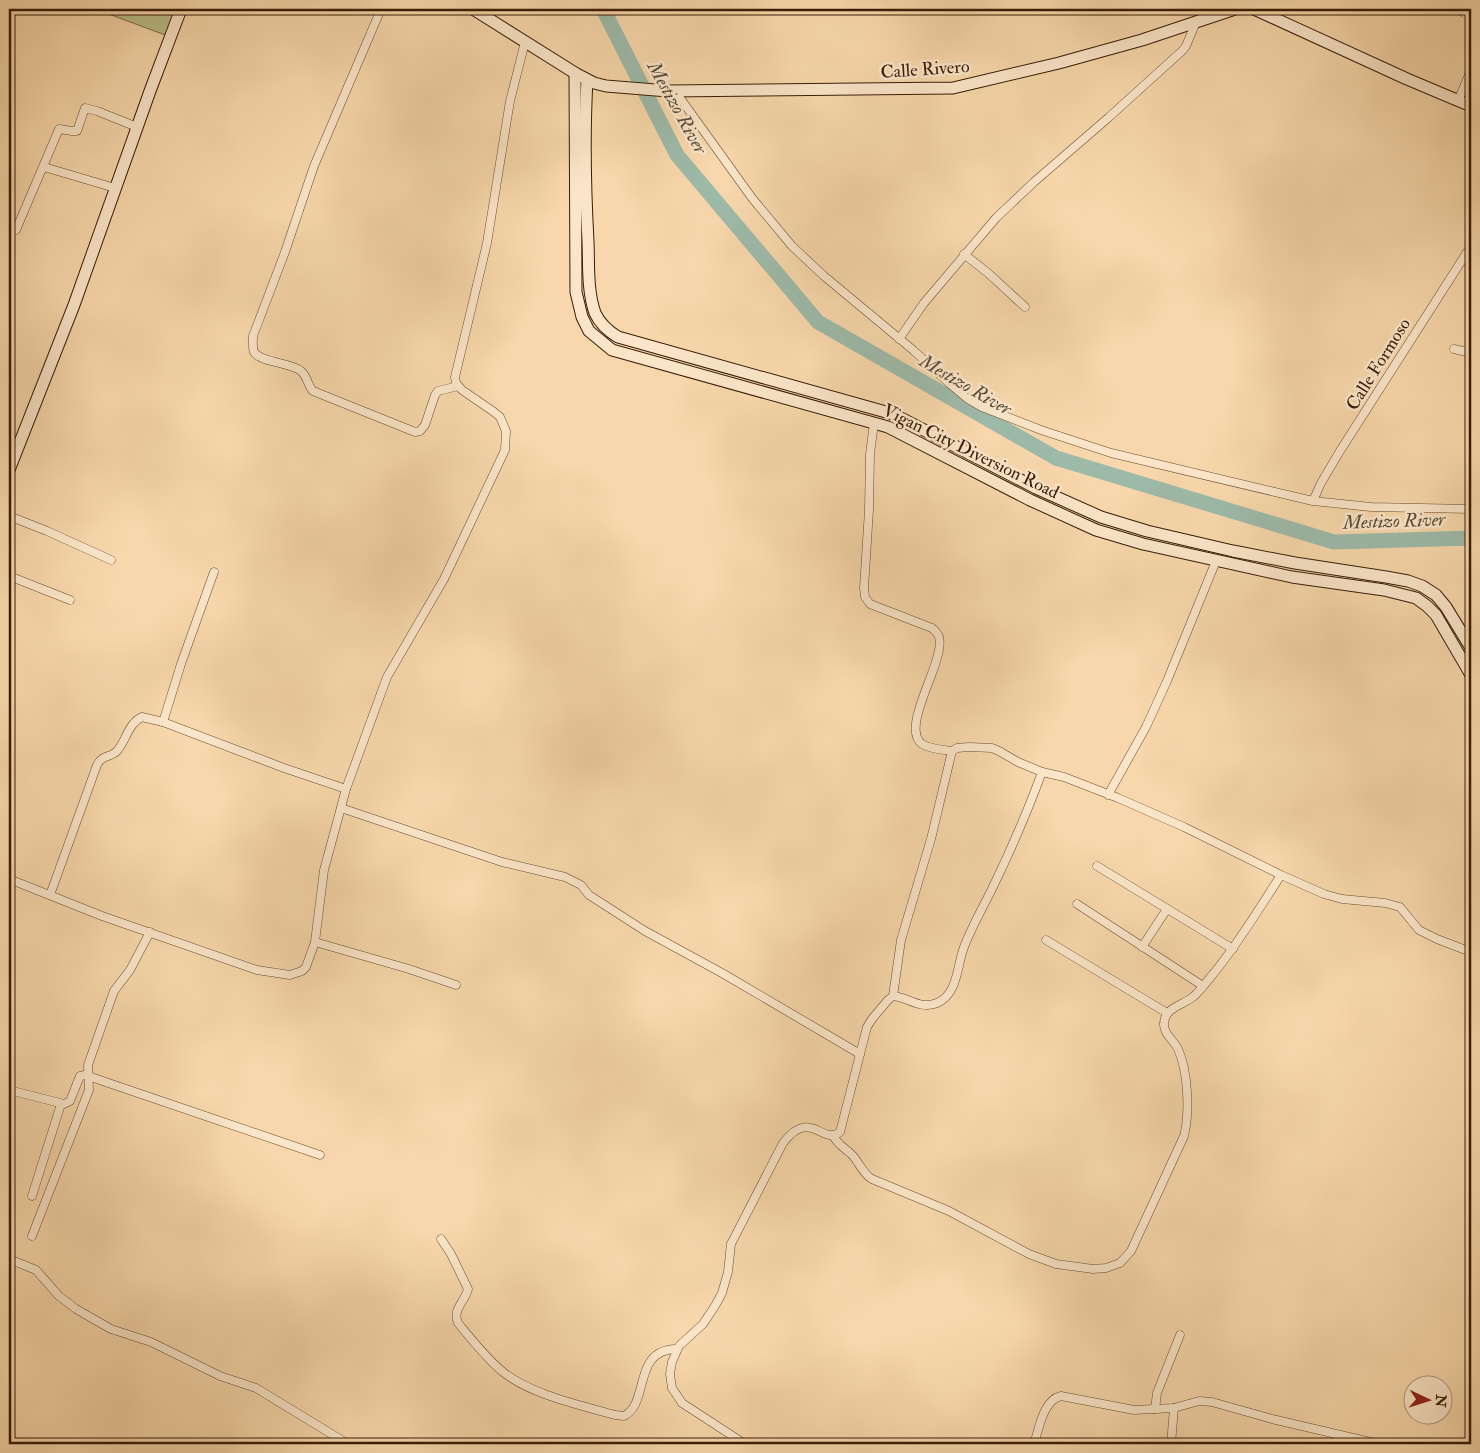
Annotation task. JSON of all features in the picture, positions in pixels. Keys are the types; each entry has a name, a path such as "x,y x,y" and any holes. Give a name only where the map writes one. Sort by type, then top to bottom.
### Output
{"main road":[{"path":"9,470 74,304 181,9"},
{"name":"Calle Rivero","path":"473,9 587,80 604,86 671,91 953,88 1078,58 1142,40 1235,9"},
{"path":"1254,9 1471,106"},
{"name":"Vigan City Diversion Road","path":"564,67 580,107"},
{"name":"Vigan City Diversion Road","path":"574,73 580,107 590,291 600,323 618,338 893,414 1036,488 1101,517 1147,531 1233,551 1295,563 1408,580 1436,595 1446,607 1471,648"},
{"name":"Vigan City Diversion Road","path":"587,80 580,107 576,292 582,317 589,332 612,350 888,427 1030,500 1096,530 1144,544 1216,561 1292,577 1384,590 1416,598 1436,615 1471,675"},
{"path":"580,107 604,86"},
{"path":"730,384 734,370"},
{"path":"1231,563 1233,551"}],"street":[{"path":"381,9 314,166 285,252 252,336 253,346 255,353 261,358 300,370 308,379 309,388 312,391 415,432 420,431 425,425 438,391 458,386"},
{"path":"1455,9 1471,16"},
{"path":"899,339 924,303 996,218 1182,51 1196,22"},
{"path":"9,879 257,970 290,975 302,971 306,966 314,942 324,870 346,789 387,677 444,579 505,450 506,431 500,418 458,386 455,377 487,243 510,101 525,42"},
{"path":"1458,101 1471,70"},
{"path":"671,91 752,198 792,246 824,276 968,398 982,407 1111,453 1314,501 1371,507 1471,509"},
{"path":"16,230 44,167 57,131 60,129 72,132 77,130 85,108 137,127"},
{"path":"44,167 115,188"},
{"name":"Calle Formoso","path":"1314,501 1321,484 1340,451 1471,246"},
{"path":"964,254 1025,307"},
{"path":"1454,349 1471,353"},
{"path":"874,423 870,454 865,597 870,604 932,628 938,633 940,644 938,654 915,727 918,740 922,744 952,752"},
{"path":"9,516 48,531 111,560"},
{"path":"1108,795 1149,720 1216,561"},
{"path":"163,722 189,639 214,572"},
{"path":"9,576 70,600"},
{"path":"50,895 99,761 104,756 116,752 138,718 146,717 163,722 284,768 346,789"},
{"path":"745,1444 682,1403 672,1388 670,1374 672,1362 676,1350 702,1324 722,1293 728,1272 731,1244 783,1144 801,1127 809,1127 833,1135 838,1134 842,1129 867,1027 893,996 902,940 931,839 952,752 957,748 992,748 1042,772 1064,777 1184,828 1281,875 1333,897 1395,905 1405,912 1419,930 1471,952"},
{"path":"893,996 913,1003 929,1005 937,1003 950,992 958,973 962,952 968,936 1008,855 1030,806 1042,772"},
{"path":"341,808 502,862 565,877 581,885 589,895 645,931 722,973 860,1054"},
{"path":"1097,866 1233,949"},
{"path":"833,1135 836,1141 852,1154 866,1174 872,1179 949,1211 1029,1254 1056,1264 1072,1267 1093,1269 1120,1263 1130,1251 1185,1130 1187,1095 1185,1077 1178,1050 1164,1028 1164,1019 1167,1013 1194,996 1203,986 1233,949 1281,875"},
{"path":"1077,904 1203,986"},
{"path":"1142,946 1167,909"},
{"path":"32,1236 89,1090 88,1065 114,991 130,970 150,932"},
{"path":"1046,940 1167,1013"},
{"path":"314,942 409,968 456,985"},
{"path":"9,1090 61,1104 70,1101 80,1076 89,1076 320,1155"},
{"path":"32,1196 61,1104"},
{"path":"441,1239 451,1254 468,1289 457,1310 457,1321 478,1347 503,1372 518,1381 555,1398 624,1416 634,1407 649,1364 662,1351 676,1350"},
{"path":"9,1259 36,1270 64,1300 111,1329 151,1342 220,1376 256,1388 348,1444"},
{"path":"1155,1409 1157,1393 1180,1334"},
{"path":"1034,1444 1048,1406 1056,1397 1067,1396 1091,1403 1134,1410 1174,1408 1199,1401 1212,1402 1272,1419 1379,1444"},
{"path":"1171,1444 1174,1408"}],"green space":[{"path":"95,9 177,9 168,36"}],"waterway":[{"name":"Mestizo River","path":"603,9 677,155 818,322 1056,458 1334,542 1471,538"}]}
